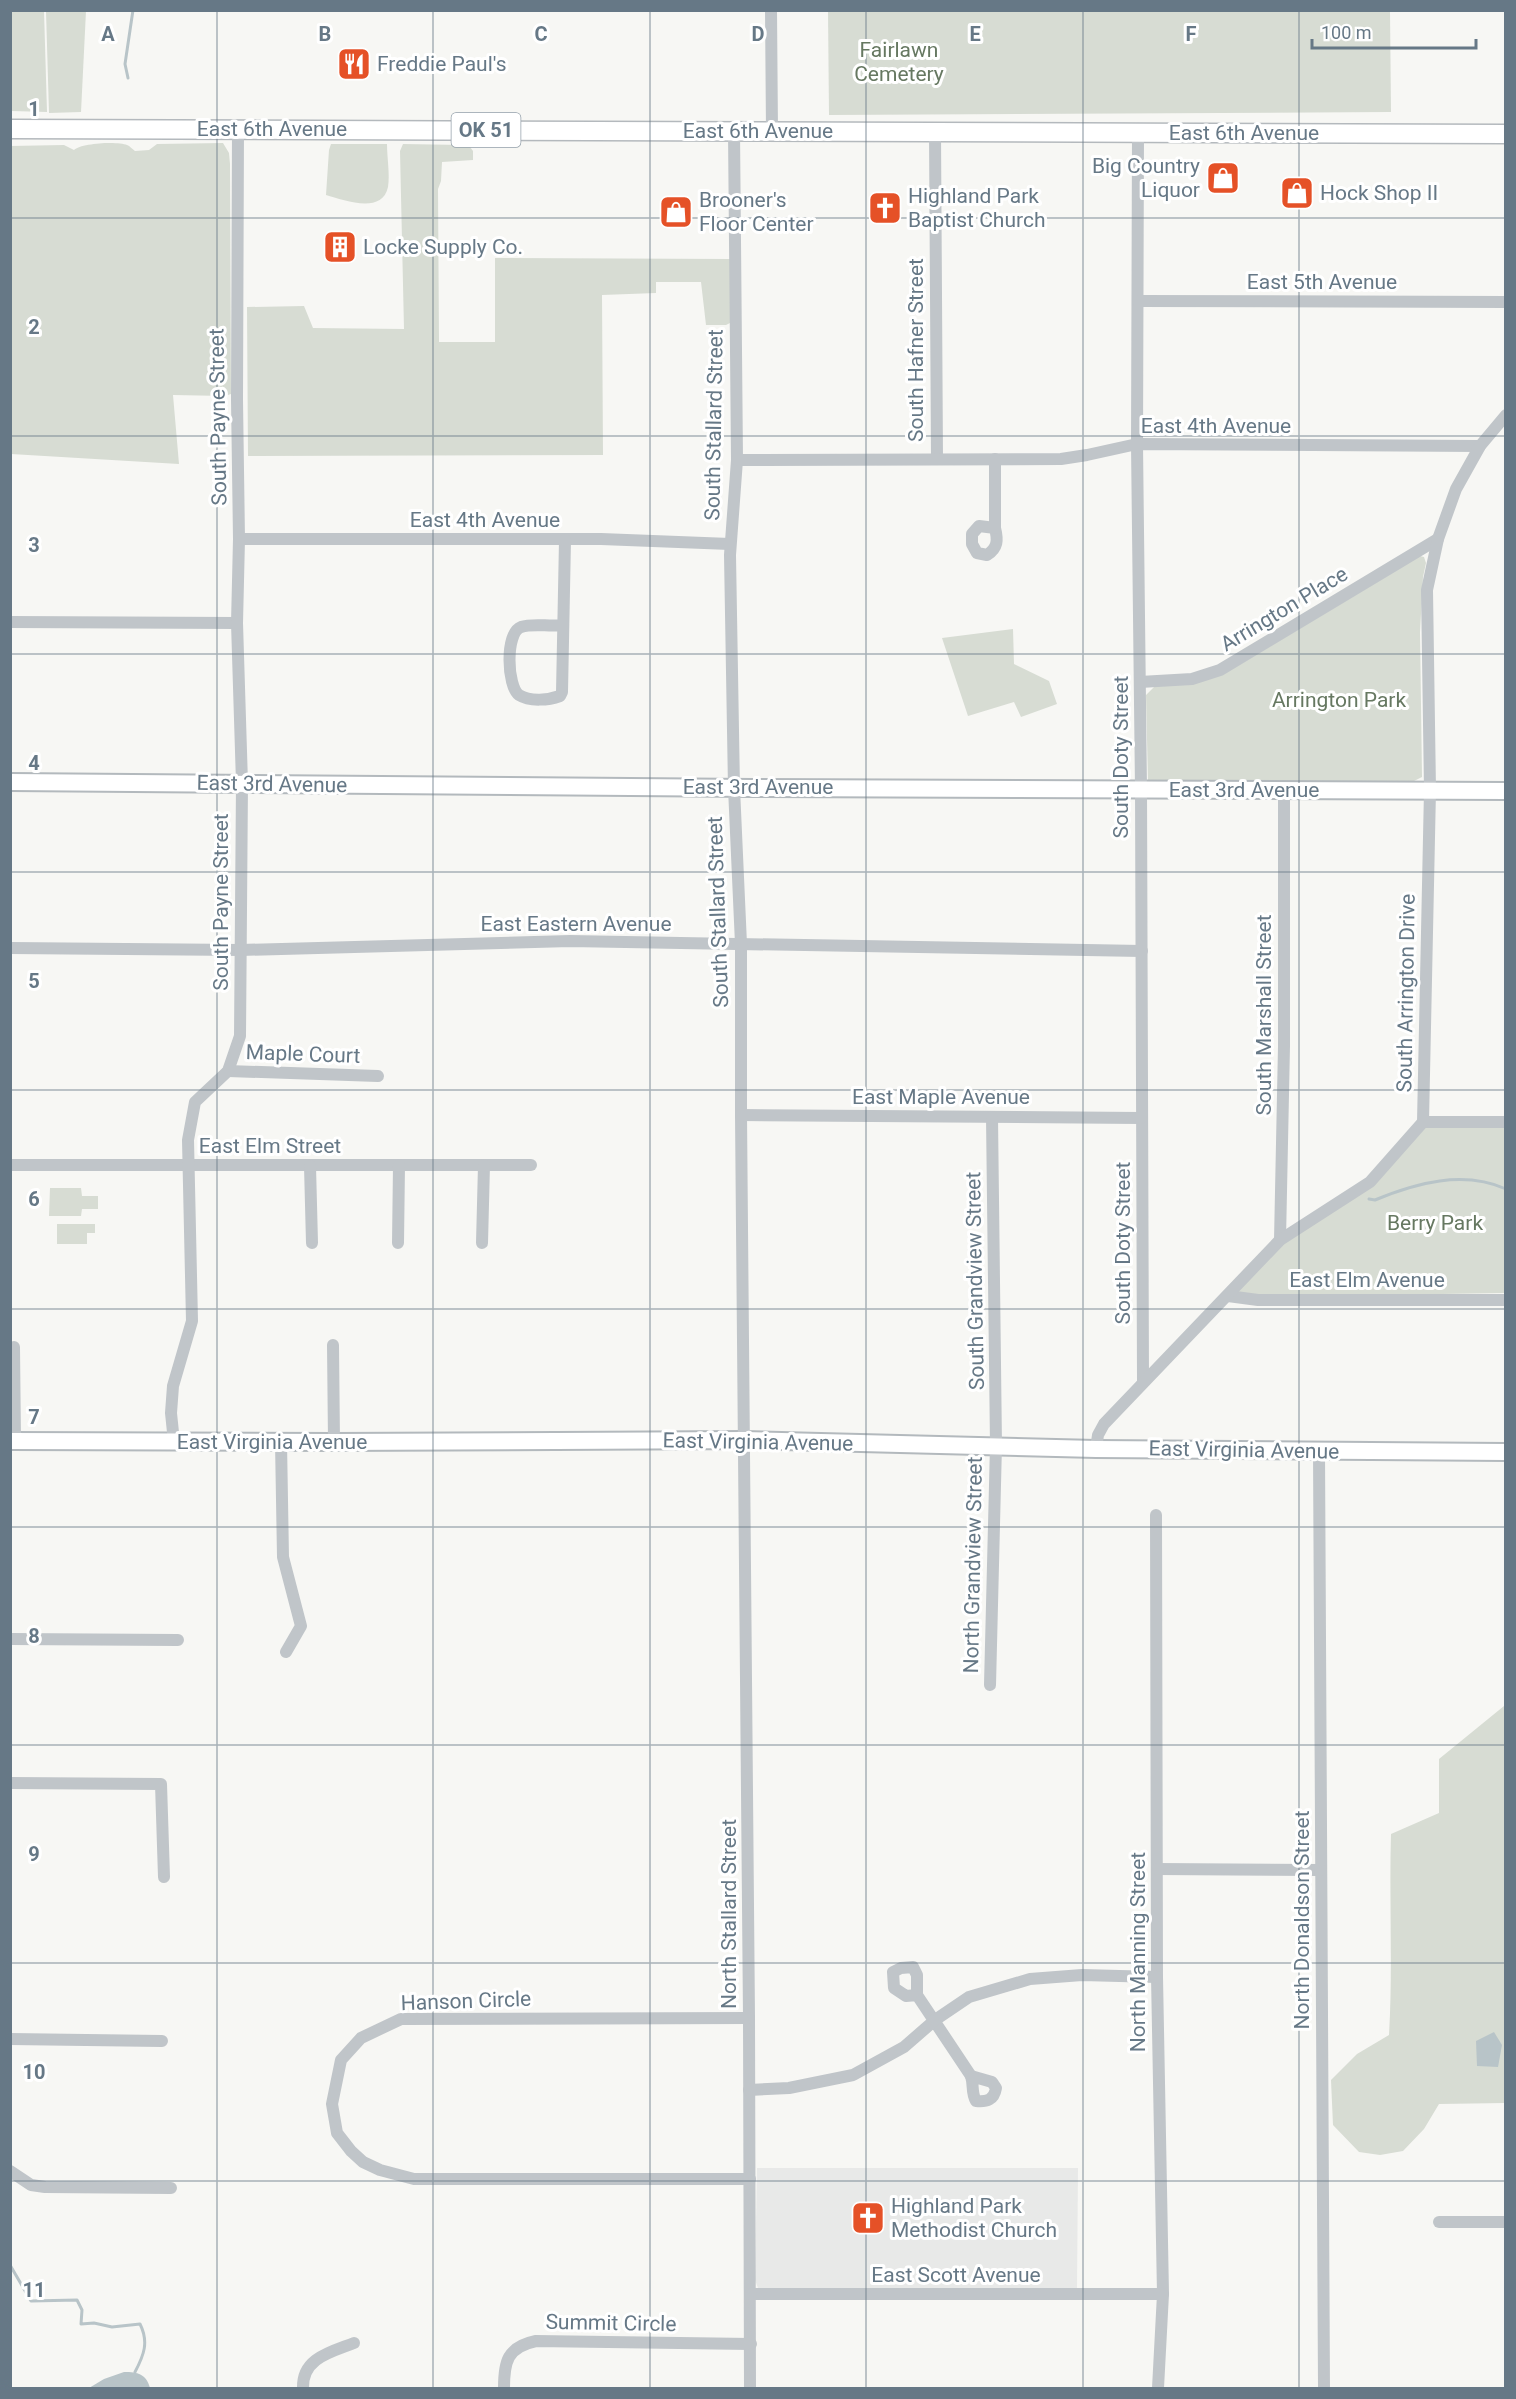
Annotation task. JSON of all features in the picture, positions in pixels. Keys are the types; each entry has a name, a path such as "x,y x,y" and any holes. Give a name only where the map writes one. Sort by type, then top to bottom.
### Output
{"main road":[{"name":"East 6th Avenue","path":"10,129 1506,134"}],"street":[{"path":"771,10 772,132"},
{"name":"South Payne Street","path":"174,1442 171,1413 173,1386 192,1321 188,1140 195,1102 228,1071 240,1036 242,783 237,623 239,538 238,128"},
{"name":"South Stallard Street","path":"734,131 737,460 730,544 734,788 741,944 744,1440"},
{"name":"South Hafner Street","path":"935,132 937,459"},
{"name":"South Doty Street","path":"1138,133 1137,444 1142,789 1143,1382"},
{"name":"East 5th Avenue","path":"1138,301 1506,302"},
{"name":"South Arrington Drive","path":"1096,1449 1098,1435 1104,1424 1280,1240 1370,1182 1423,1122 1430,790 1427,590 1438,539 1456,489 1480,446 1506,416"},
{"name":"East 4th Avenue","path":"737,460 1061,459 1087,456 1137,444 1480,446"},
{"path":"994,528 995,459"},
{"name":"East 4th Avenue","path":"239,538 601,539 730,544"},
{"name":"Arrington Place","path":"1140,682 1192,679 1220,670 1438,539"},
{"path":"563,625 521,627 514,632 510,639 512,681 514,689 520,695 532,699 560,696 562,692 566,540"},
{"path":"10,622 237,623"},
{"name":"East 3rd Avenue","path":"10,782 1506,791"},
{"name":"South Marshall Street","path":"1280,1240 1284,1046 1284,790"},
{"name":"East Eastern Avenue","path":"10,948 241,950 570,941 1142,951"},
{"name":"Maple Court","path":"228,1071 378,1076"},
{"name":"East Maple Avenue","path":"741,1115 1141,1118"},
{"name":"South Grandview Street","path":"992,1117 996,1445"},
{"path":"1423,1122 1506,1122"},
{"path":"482,1242 484,1165"},
{"name":"East Elm Street","path":"10,1166 531,1165"},
{"path":"310,1166 312,1243"},
{"path":"398,1243 399,1166"},
{"name":"East Elm Avenue","path":"1228,1296 1258,1300 1506,1300"},
{"path":"333,1345 334,1442"},
{"path":"13,1441 14,1347"},
{"name":"East Virginia Avenue","path":"13,1441 744,1440 1096,1449 1506,1452"},
{"name":"North Stallard Street","path":"744,1440 750,2388"},
{"path":"281,1442 283,1557 301,1626 286,1652"},
{"name":"North Grandview Street","path":"990,1685 996,1445"},
{"name":"North Donaldson Street","path":"1319,1451 1324,2388"},
{"name":"North Manning Street","path":"1156,1515 1157,1977 1163,2294 1158,2388"},
{"path":"10,1639 178,1640"},
{"path":"10,1783 161,1784 164,1877"},
{"path":"1157,1869 1321,1870"},
{"path":"749,2090 789,2088 853,2075 904,2046 935,2020 969,1997 1030,1979 1082,1975 1157,1977"},
{"path":"917,1995 971,2076"},
{"name":"Hanson Circle","path":"749,2018 401,2019 361,2038 341,2060 332,2104 337,2133 363,2162 380,2170 414,2179 750,2179"},
{"path":"10,2039 162,2041"},
{"path":"13,2177 31,2185 59,2188 171,2188"},
{"path":"1439,2222 1506,2222"},
{"name":"East Scott Avenue","path":"750,2294 1163,2294"},
{"name":"Summit Circle","path":"504,2388 504,2368 514,2350 536,2341 751,2344"},
{"path":"303,2388 309,2365 325,2354 354,2343"}],"shaded area":[{"path":"1494,2032 1502,2045 1498,2067 1477,2066 1476,2041"},
{"name":"Highland Park Methodist Church","path":"757,2168 1078,2168 1077,2289 758,2288 755,2280"},
{"path":"124,2372 141,2375 150,2388 89,2388 104,2379"}],"green space":[{"path":"11,10 44,11 47,112 11,111"},
{"path":"46,11 86,11 81,112 49,113"},
{"name":"Fairlawn Cemetery","path":"828,11 1390,11 1391,112 829,115"},
{"path":"116,143 127,145 135,151 149,150 157,144 223,143 229,153 230,164 231,394 225,396 173,395 179,464 11,454 10,146 64,145 74,150 91,144"},
{"path":"331,144 387,144 389,182 384,196 378,201 362,203 326,195"},
{"path":"403,144 463,145 470,147 473,151 473,160 442,162 438,189 439,342 495,342 495,258 730,259 730,323 706,325 701,282 656,282 656,293 602,295 603,455 248,456 247,307 304,306 313,328 404,329 400,151"},
{"name":"Arrington Park","path":"1420,556 1424,557 1426,563 1420,632 1422,777 1414,781 1148,782 1146,695 1155,686 1222,675"},
{"path":"1013,629 1014,664 1049,681 1057,704 1021,717 1014,702 968,716 942,638"},
{"name":"Berry Park","path":"1425,1128 1505,1128 1505,1293 1257,1297 1233,1291 1282,1244 1375,1183"},
{"path":"50,1188 81,1188 82,1196 98,1196 98,1209 82,1209 81,1216 49,1216"},
{"path":"57,1224 95,1224 95,1233 87,1233 87,1244 57,1244"},
{"path":"1505,1694 1505,2103 1439,2104 1424,2129 1403,2151 1380,2155 1359,2152 1333,2125 1331,2080 1357,2054 1389,2035 1391,1834 1439,1813 1439,1759 1504,1706"}],"waterway":[{"path":"128,78 125,64 133,10"},
{"path":"1369,1199 1375,1200 1407,1188 1440,1181 1473,1180 1506,1189"},
{"path":"10,2265 31,2301 77,2300 82,2310 81,2324 94,2323 112,2327 140,2324 145,2343 135,2372"}],"place":[{"name":"Freddie Paul's","path":"354,64"},
{"name":"Big Country Liquor","path":"1223,178"},
{"name":"Hock Shop II","path":"1297,193"},
{"name":"Highland Park Baptist Church","path":"885,208"},
{"name":"Brooner's Floor Center","path":"676,212"},
{"name":"Locke Supply Co.","path":"340,247"},
{"name":"Highland Park Methodist Church","path":"868,2218"}]}
